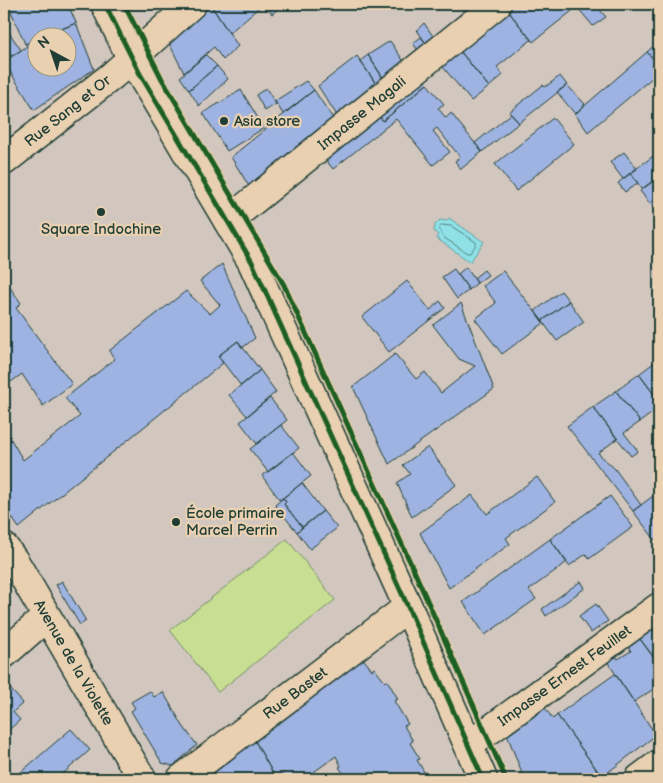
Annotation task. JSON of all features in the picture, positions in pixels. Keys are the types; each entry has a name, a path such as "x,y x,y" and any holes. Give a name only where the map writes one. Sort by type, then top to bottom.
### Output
{"street":[{"path":"105,4 131,58 252,262 408,607 483,779"},
{"name":"Rue Sang et Or","path":"4,161 113,75 192,4"},
{"name":"Impasse Magali","path":"228,221 497,4"},
{"name":"Avenue de la Violette","path":"4,546 15,562 135,776"},
{"name":"Impasse Ernest Feuillet","path":"469,745 659,606"},
{"name":"Rue Bastet","path":"181,779 408,607"},
{"path":"4,654 46,617"},
{"path":"639,779 659,764"}],"green space":[{"path":"287,539 335,600 218,692 170,630"}],"water":[{"path":"449,218 484,242 470,262 436,238 438,235 434,231 435,225 440,220 447,221"}],"building":[{"path":"8,4 68,4 76,23 64,28 28,28 28,43 25,44"},
{"path":"210,4 238,46 223,60 214,47 184,73 167,39"},
{"path":"210,4 263,4 229,33"},
{"path":"265,4 284,4 272,14"},
{"path":"458,4 484,4 467,17"},
{"path":"509,4 595,4 606,17 593,26 577,7 533,42 505,7"},
{"path":"505,7 531,40 497,67 503,75 489,87 456,46"},
{"path":"76,23 78,28 64,28"},
{"path":"424,23 437,42 429,48 417,30"},
{"path":"4,25 21,50 12,56 4,44"},
{"path":"78,28 94,69 34,110 4,62 27,46 25,44 28,43 28,78 78,78"},
{"path":"421,37 429,48 421,55 413,43"},
{"path":"390,41 407,66 386,83 368,55"},
{"path":"659,41 659,65 647,52"},
{"path":"456,46 489,87 471,101 438,61"},
{"path":"647,52 659,65 659,72 588,132 575,114"},
{"path":"206,55 217,66 189,90 180,77"},
{"path":"368,55 386,82 379,88 360,61"},
{"path":"357,56 379,88 340,120 318,86"},
{"path":"217,66 228,79 199,106 189,90"},
{"path":"420,75 427,84 383,121 375,111"},
{"path":"560,76 567,85 519,123 509,112 543,85 545,87"},
{"path":"306,81 314,90 283,114 275,101"},
{"path":"427,84 444,104 438,108 446,118 451,113 482,152 461,169 455,161 460,157 437,128 433,131 450,152 433,165 396,119 333,169 321,154 375,111 383,121"},
{"path":"567,85 585,104 575,114 557,92"},
{"path":"266,88 276,104 265,111 256,95"},
{"path":"241,90 264,128 227,151 203,113"},
{"path":"314,90 336,123 252,191 231,157"},
{"path":"511,114 519,123 482,152 475,143"},
{"path":"553,118 574,144 516,191 495,164"},
{"path":"624,152 637,169 623,179 610,162"},
{"path":"659,152 659,176 642,189 630,173"},
{"path":"630,173 638,183 625,192 618,183"},
{"path":"659,177 659,215 640,191"},
{"path":"222,264 255,338 242,348 238,341 218,356 223,363 19,528 4,506 4,432 6,431 23,460 80,416 65,398 115,359 109,351 186,291 210,314 220,305 200,281"},
{"path":"466,267 477,283 469,290 458,274"},
{"path":"454,269 469,290 457,299 442,277"},
{"path":"484,270 488,275 477,283 474,278"},
{"path":"503,271 544,323 502,354 475,319 496,303 483,286"},
{"path":"4,279 21,303 16,308 72,384 43,406 22,374 4,387"},
{"path":"407,281 430,310 440,301 445,308 389,352 362,317"},
{"path":"561,291 569,301 542,321 535,311"},
{"path":"569,301 584,322 557,341 542,321"},
{"path":"461,303 494,389 389,464 353,387 395,354 416,379 425,372 441,393 475,366 459,359 433,325"},
{"path":"238,341 260,370 241,386 218,356"},
{"path":"659,359 659,401 639,374"},
{"path":"260,370 276,392 247,416 229,395"},
{"path":"639,374 659,401 659,408 640,422 616,391"},
{"path":"616,391 640,422 624,433 638,451 631,456 593,407"},
{"path":"270,398 287,420 257,444 240,422"},
{"path":"593,407 617,439 598,453 615,469 641,505 633,511 567,426"},
{"path":"281,425 299,448 268,472 250,449"},
{"path":"428,447 456,485 412,517 397,483 410,474 403,465"},
{"path":"293,452 311,476 280,500 262,476"},
{"path":"537,477 555,502 506,538 510,544 449,588 420,533 472,495 487,514"},
{"path":"302,483 323,511 302,527 284,504 286,502 283,498"},
{"path":"610,496 633,527 589,559 586,554 569,566 550,539"},
{"path":"653,496 659,503 659,545 633,511"},
{"path":"283,498 286,502 284,504 302,527 297,532 275,505"},
{"path":"323,511 337,528 310,549 297,532"},
{"path":"550,539 567,562 529,590 536,599 485,635 463,602"},
{"path":"62,581 86,621 80,625 56,585"},
{"path":"581,581 585,588 546,616 542,609"},
{"path":"596,604 608,621 591,633 579,616"},
{"path":"659,619 659,652 653,656 637,635"},
{"path":"637,635 659,665 659,694 655,688 634,702 605,658 612,652 618,659 631,651 625,643"},
{"path":"361,656 385,682 387,680 398,699 394,701 408,724 404,726 413,741 410,743 420,759 417,760 426,775 422,777 424,779 347,779 339,767 341,766 336,756 311,774 312,776 308,779 276,779 255,741"},
{"path":"615,674 656,735 602,777 557,715"},
{"path":"4,682 23,703 13,712 20,720 4,734"},
{"path":"150,691 154,697 163,692 183,726 197,745 173,766 162,763 131,711 135,708 131,702"},
{"path":"541,703 553,719 557,715 602,777 599,779 524,779 505,729"},
{"path":"71,729 90,750 57,779 27,779 21,772"},
{"path":"255,741 276,779 206,779"},
{"path":"21,772 27,779 14,779"}],"cycle path":[{"path":"105,4 140,74 252,262 408,607 483,779"},
{"path":"124,4 162,79 284,285 416,575 506,779"}],"place":[{"name":"Asia store","path":"224,121"},
{"name":"Square Indochine","path":"101,212"},
{"name":"École primaire Marcel Perrin","path":"176,522"}]}
